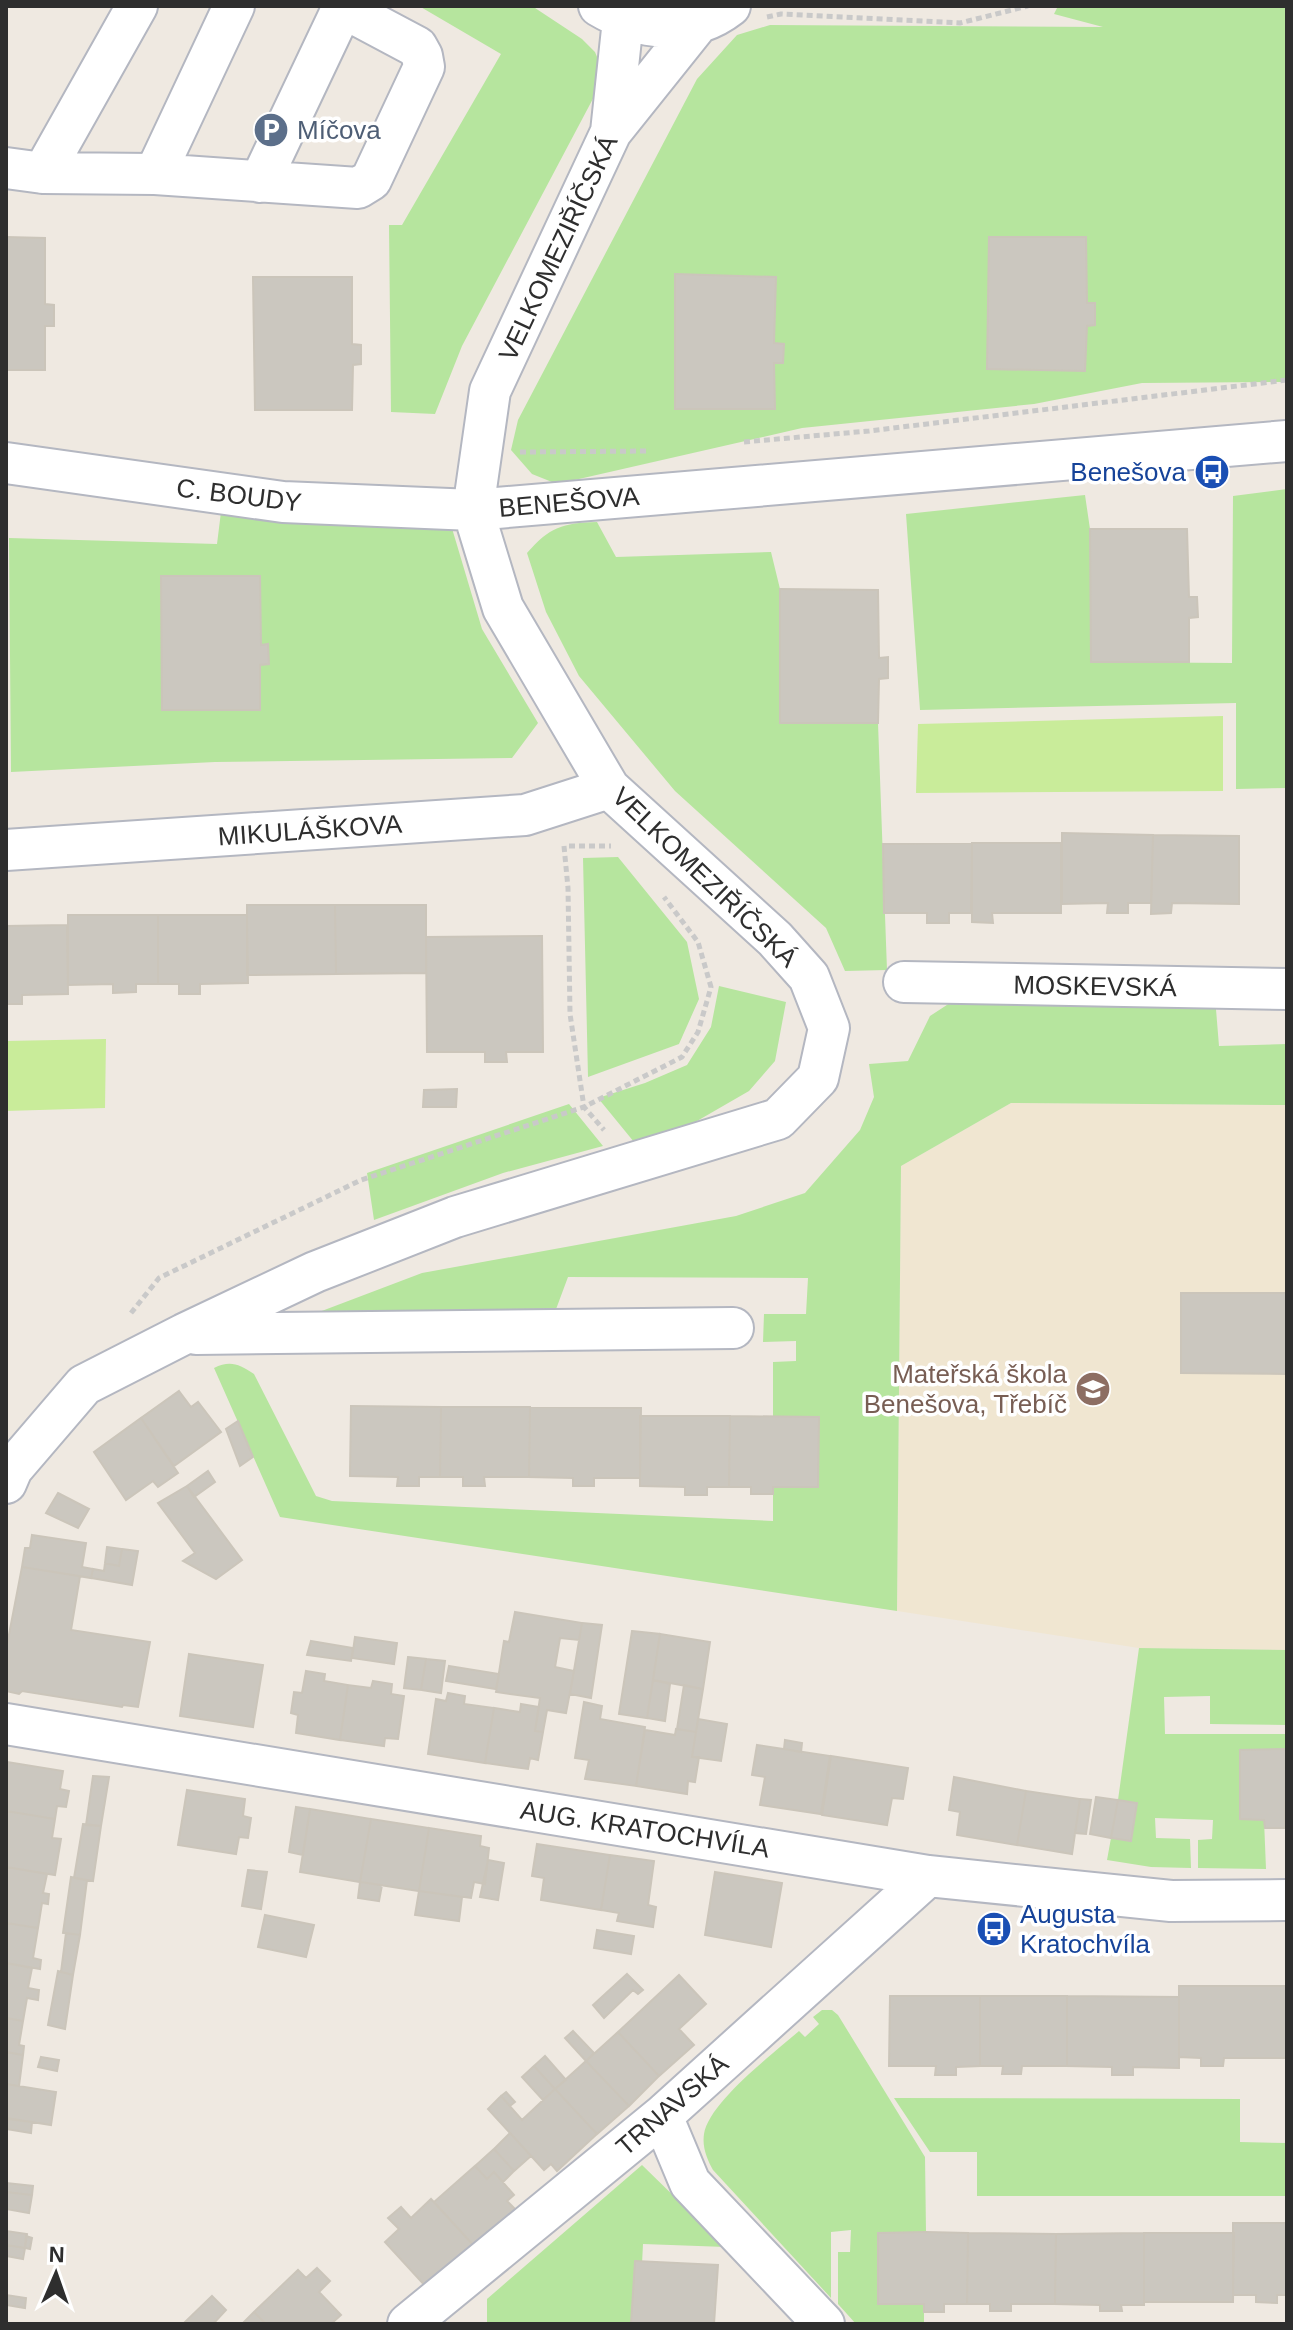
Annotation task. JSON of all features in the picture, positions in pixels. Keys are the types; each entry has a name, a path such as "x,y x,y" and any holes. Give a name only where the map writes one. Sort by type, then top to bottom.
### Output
{"street":[{"path":"24,171 137,6"},
{"path":"155,174 234,6"},
{"path":"24,171 155,174 260,182 358,188 371,180 424,67 417,47 342,7 260,182"},
{"path":"611,132 611,13 661,28 732,15"},
{"name":"VELKOMEZIŘÍČSKÁ","path":"6,1483 12,1469 84,1385 184,1334 315,1272 455,1217 778,1119 818,1078 829,1028 809,977 775,939 609,788 503,608 473,510 490,391 611,132 732,15"},
{"name":"BENEŠOVA","path":"473,510 1287,441"},
{"name":"C. BOUDY","path":"6,463 283,502 473,510"},
{"name":"MIKULÁŠKOVA","path":"6,850 525,815 609,788"},
{"name":"MOSKEVSKÁ","path":"904,982 1287,989"},
{"name":"VELKOMEZIŘÍČSKÁ","path":"184,1334 733,1328"},
{"name":"AUG. KRATOCHVÍLA","path":"6,1724 928,1876 1171,1901 1287,1900"},
{"name":"TRNAVSKÁ","path":"408,2324 662,2116 928,1876"},
{"path":"662,2116 690,2183 824,2324"}],"path":[{"path":"732,15 781,14 960,23 1028,6"},
{"path":"728,444 869,431 1287,380"},
{"path":"520,439 520,452 666,449"},
{"path":"564,846 568,888 570,1014 584,1107 635,1164"},
{"path":"549,847 625,846"},
{"path":"130,1315 159,1278 361,1180 584,1107 682,1057 698,1032 711,987 698,942 662,894"}],"shaded area":[{"name":"Mateřská škola Benešova, Třebíč","path":"1011,1103 1287,1105 1287,1650 1139,1648 897,1611 901,1166"}],"green space":[{"path":"419,6 532,6 582,39 595,52 605,76 462,346 435,414 391,412 389,225 402,225 501,54"},
{"path":"1058,6 1287,6 1287,382 1142,383 1034,404 802,428 557,484 532,474 511,450 518,420 697,79 737,35 770,25 1103,27 1054,14"},
{"path":"1287,489 1287,788 1236,789 1236,703 920,710 906,514 1085,495 1090,529 1091,662 1232,663 1233,496"},
{"path":"221,512 451,525 482,629 538,723 512,758 215,762 11,772 9,538 217,544"},
{"path":"597,522 616,557 771,552 780,589 878,723 887,970 845,971 826,928 675,791 579,676 546,612 527,553 543,537 558,528"},
{"path":"1223,716 1223,791 916,793 918,724"},
{"path":"618,857 687,942 699,999 679,1044 588,1077 583,858"},
{"path":"719,986 786,1002 775,1061 749,1091 678,1132 634,1142 598,1098 687,1065 711,1027"},
{"path":"1215,997 1219,1046 1287,1044 1287,1105 1011,1103 901,1166 897,1611 280,1517 214,1368 234,1364 254,1374 316,1496 332,1501 773,1521 773,1487 818,1487 819,1417 773,1416 773,1362 796,1361 796,1341 763,1342 764,1314 806,1314 808,1278 568,1277 552,1320 298,1320 422,1273 736,1216 805,1193 860,1130 874,1097 869,1064 908,1061 930,1016 953,1001"},
{"path":"106,1039 105,1108 6,1111 6,1041"},
{"path":"569,1104 603,1146 503,1173 374,1220 367,1173"},
{"path":"1139,1648 1287,1650 1287,1725 1210,1724 1210,1696 1164,1697 1165,1734 1286,1734 1286,1749 1240,1750 1240,1819 1264,1820 1266,1869 1198,1868 1198,1840 1212,1839 1213,1820 1155,1818 1156,1838 1190,1839 1191,1868 1151,1867 1107,1860 1111,1838 1131,1841 1118,1800"},
{"path":"822,2010 832,2010 838,2015 925,2157 926,2232 878,2233 878,2303 924,2304 924,2324 856,2324 838,2304 838,2252 850,2252 851,2230 831,2232 831,2298 713,2170 706,2153 704,2134 717,2108 744,2079 799,2031 805,2037 819,2024 813,2017"},
{"path":"894,2098 1240,2099 1240,2142 1287,2143 1287,2196 977,2196 977,2152 930,2152"},
{"path":"642,2165 726,2247 643,2244 639,2324 487,2324 487,2299"}],"building":[{"path":"6,237 45,238 45,304 54,305 54,326 45,326 45,370 6,370"},
{"path":"989,237 1086,237 1087,303 1095,303 1095,325 1087,326 1085,371 987,369"},
{"path":"675,274 776,277 774,343 784,344 783,363 774,363 775,409 675,409"},
{"path":"253,277 352,277 352,344 361,345 361,364 353,365 352,410 255,410"},
{"path":"1090,529 1187,529 1189,597 1197,597 1198,617 1189,618 1189,662 1091,662"},
{"path":"161,576 260,576 261,645 268,644 269,664 260,665 260,710 162,710"},
{"path":"780,589 878,590 879,658 888,657 888,678 879,679 878,723 780,723"},
{"path":"1062,833 1153,835 1151,903 1128,903 1128,913 1107,913 1108,903 1062,904"},
{"path":"1153,835 1239,836 1239,904 1172,903 1171,913 1151,914"},
{"path":"972,843 1061,843 1061,913 992,913 993,923 972,922"},
{"path":"972,843 971,913 949,913 949,923 927,923 927,913 884,913 883,844"},
{"path":"247,905 335,905 336,974 247,975"},
{"path":"335,905 426,905 426,973 336,974"},
{"path":"68,915 158,915 158,984 136,984 136,992 113,993 113,984 68,985"},
{"path":"158,915 247,915 248,983 200,984 200,994 179,994 179,984 158,984"},
{"path":"67,925 68,994 22,995 22,1004 6,1004 6,926"},
{"path":"542,936 543,1052 506,1052 507,1062 485,1062 485,1052 427,1052 426,937"},
{"path":"457,1089 456,1107 423,1107 424,1090"},
{"path":"1181,1293 1287,1293 1287,1374 1181,1373"},
{"path":"179,1391 191,1407 198,1402 221,1432 174,1466 141,1418"},
{"path":"351,1406 441,1407 440,1477 419,1477 419,1486 397,1486 398,1477 350,1476"},
{"path":"441,1407 530,1407 529,1477 484,1477 485,1486 463,1486 463,1477 440,1477"},
{"path":"530,1407 641,1408 640,1478 594,1478 594,1486 573,1486 573,1478 529,1477"},
{"path":"640,1416 730,1416 729,1487 707,1487 707,1495 685,1495 685,1487 640,1486"},
{"path":"730,1416 819,1417 818,1487 773,1487 773,1494 751,1494 751,1487 729,1487"},
{"path":"141,1418 178,1473 158,1487 153,1481 126,1500 94,1452"},
{"path":"238,1421 253,1457 240,1466 226,1429"},
{"path":"208,1471 215,1482 194,1497 187,1486"},
{"path":"187,1486 242,1560 216,1579 183,1561 195,1553 158,1503"},
{"path":"58,1493 89,1509 78,1528 46,1513"},
{"path":"32,1535 86,1543 82,1567 93,1569 91,1578 22,1567 25,1548 30,1548"},
{"path":"107,1547 122,1549 119,1566 105,1563"},
{"path":"122,1549 138,1551 132,1585 91,1578 93,1569 104,1571 105,1563 119,1566"},
{"path":"22,1567 80,1576 71,1630 150,1642 138,1707 6,1691 6,1650"},
{"path":"515,1612 582,1623 579,1640 560,1638 555,1667 574,1671 566,1713 547,1710 543,1732 535,1731 540,1698 496,1692 504,1641 509,1642"},
{"path":"582,1623 602,1625 591,1698 570,1694"},
{"path":"632,1631 660,1634 647,1718 619,1714"},
{"path":"660,1634 710,1642 703,1689 653,1680"},
{"path":"355,1637 397,1643 394,1664 352,1658"},
{"path":"311,1641 353,1648 351,1661 307,1655"},
{"path":"189,1654 263,1665 253,1727 180,1716"},
{"path":"408,1657 426,1659 421,1690 404,1688"},
{"path":"426,1659 445,1661 441,1693 421,1690"},
{"path":"449,1666 499,1674 496,1689 446,1681"},
{"path":"306,1671 325,1674 324,1681 348,1685 340,1740 296,1733 298,1715 291,1713 294,1692 302,1693"},
{"path":"653,1680 670,1684 665,1721 647,1718"},
{"path":"373,1681 392,1684 391,1694 404,1696 398,1739 385,1738 384,1746 340,1740 348,1685 371,1688"},
{"path":"684,1685 703,1689 696,1732 677,1729"},
{"path":"448,1693 465,1696 464,1704 494,1708 485,1763 428,1754 436,1699 446,1701"},
{"path":"584,1702 602,1706 600,1719 645,1727 636,1786 585,1779 589,1760 575,1758"},
{"path":"521,1704 539,1707 535,1731 543,1732 538,1760 530,1758 528,1769 485,1763 494,1708 520,1712"},
{"path":"698,1719 727,1724 721,1761 692,1757"},
{"path":"676,1729 696,1732 692,1757 699,1757 695,1782 688,1781 687,1794 636,1786 645,1730 675,1735"},
{"path":"785,1740 802,1743 801,1752 784,1749"},
{"path":"757,1745 830,1756 821,1814 760,1805 765,1777 752,1775"},
{"path":"1286,1749 1285,1828 1265,1828 1264,1820 1240,1819 1240,1750"},
{"path":"831,1756 908,1768 903,1799 892,1798 887,1825 822,1815"},
{"path":"7,1762 63,1771 60,1789 69,1791 66,1807 57,1806 55,1819 6,1811"},
{"path":"93,1776 109,1777 101,1826 86,1825"},
{"path":"954,1777 1026,1791 1017,1845 957,1835 960,1812 949,1810"},
{"path":"187,1790 245,1799 243,1816 251,1818 248,1838 239,1837 236,1854 178,1845"},
{"path":"1026,1791 1080,1799 1072,1854 1017,1845"},
{"path":"1096,1797 1118,1800 1111,1838 1090,1834"},
{"path":"1080,1799 1091,1800 1086,1834 1075,1833"},
{"path":"1118,1800 1137,1803 1131,1841 1111,1838"},
{"path":"296,1807 310,1809 303,1855 289,1852"},
{"path":"310,1809 371,1819 360,1882 300,1872"},
{"path":"6,1811 55,1819 52,1838 61,1839 55,1875 6,1867"},
{"path":"371,1819 429,1828 419,1891 360,1882"},
{"path":"83,1824 101,1826 93,1881 74,1878"},
{"path":"429,1828 481,1836 480,1846 489,1848 485,1884 474,1882 471,1898 419,1891"},
{"path":"537,1844 610,1855 601,1910 541,1900 544,1878 532,1876"},
{"path":"610,1855 654,1861 648,1905 656,1907 653,1927 617,1921 619,1913 601,1910"},
{"path":"488,1860 504,1863 498,1900 480,1897"},
{"path":"6,1867 47,1874 43,1893 49,1894 48,1904 42,1903 38,1928 6,1923"},
{"path":"248,1870 267,1872 261,1909 242,1906"},
{"path":"715,1872 782,1883 771,1947 705,1935"},
{"path":"71,1877 87,1880 80,1935 63,1933"},
{"path":"360,1882 382,1885 379,1901 358,1898"},
{"path":"419,1891 462,1897 459,1921 415,1915"},
{"path":"265,1915 314,1925 306,1957 258,1947"},
{"path":"6,1923 38,1928 33,1958 41,1960 40,1969 6,1963"},
{"path":"597,1930 634,1936 631,1954 594,1948"},
{"path":"66,1933 80,1935 73,1975 61,1972"},
{"path":"6,1963 32,1968 28,1988 39,1990 38,2000 27,1998 23,2021 6,2018"},
{"path":"58,1971 73,1975 65,2029 48,2025"},
{"path":"627,1974 643,1990 638,1994 633,1990 604,2018 593,2005"},
{"path":"679,1975 706,2004 679,2029 694,2045 659,2076 618,2032"},
{"path":"1179,1986 1287,1986 1287,2058 1224,2058 1223,2066 1201,2066 1201,2058 1179,2057"},
{"path":"890,1996 980,1996 980,2066 956,2067 956,2075 935,2075 936,2066 889,2066"},
{"path":"980,1996 1067,1996 1067,2066 1022,2066 1021,2074 1002,2074 1003,2066 980,2066"},
{"path":"1067,1996 1179,1997 1179,2068 1133,2067 1133,2075 1112,2075 1112,2067 1067,2066"},
{"path":"6,2018 23,2021 19,2045 24,2046 23,2055 6,2052"},
{"path":"573,2031 594,2053 586,2061 565,2038"},
{"path":"618,2032 659,2076 629,2106 586,2061"},
{"path":"6,2052 23,2055 19,2086 6,2084"},
{"path":"545,2056 566,2080 555,2089 534,2066"},
{"path":"41,2057 59,2060 57,2071 38,2067"},
{"path":"586,2061 629,2106 597,2134 555,2089"},
{"path":"534,2066 555,2089 543,2100 522,2077"},
{"path":"6,2084 56,2092 51,2125 6,2118"},
{"path":"555,2089 597,2134 557,2171 551,2164 544,2170 488,2109 501,2096 522,2120"},
{"path":"506,2092 515,2102 510,2106 501,2096"},
{"path":"8,2119 32,2122 31,2133 6,2129"},
{"path":"510,2133 531,2156 514,2171 494,2149"},
{"path":"494,2149 514,2171 503,2182 494,2172 487,2179 475,2166"},
{"path":"475,2166 487,2179 494,2172 514,2195 507,2201 516,2210 475,2247 434,2202"},
{"path":"6,2183 33,2186 32,2195 6,2192"},
{"path":"6,2192 32,2195 29,2213 6,2209"},
{"path":"431,2199 475,2247 428,2289 385,2242 399,2229 388,2218 401,2207 411,2218"},
{"path":"1233,2223 1287,2223 1287,2295 1277,2295 1277,2303 1256,2302 1256,2295 1233,2295"},
{"path":"6,2231 27,2234 25,2248 6,2245"},
{"path":"878,2233 968,2233 967,2304 944,2304 944,2312 924,2312 924,2304 878,2304"},
{"path":"968,2233 1056,2234 1055,2304 1011,2304 1011,2311 990,2311 990,2304 967,2304"},
{"path":"1144,2233 1144,2305 1121,2305 1122,2311 1100,2311 1100,2305 1055,2304 1056,2234"},
{"path":"1144,2233 1234,2233 1233,2302 1144,2302"},
{"path":"26,2236 32,2238 30,2249 25,2248"},
{"path":"6,2245 25,2248 23,2259 6,2256"},
{"path":"635,2261 718,2265 714,2324 631,2324"},
{"path":"317,2268 330,2281 319,2292 341,2315 331,2324 266,2324 254,2312 298,2270 306,2278"},
{"path":"6,2295 26,2298 25,2308 6,2305"},
{"path":"212,2296 226,2310 213,2324 183,2324"},
{"path":"254,2312 266,2324 242,2324"}],"place":[{"name":"Míčova","path":"271,130"},
{"name":"Benešova","path":"1212,472"},
{"name":"Mateřská škola Benešova, Třebíč","path":"1093,1389"},
{"name":"Augusta Kratochvíla","path":"994,1929"}]}
